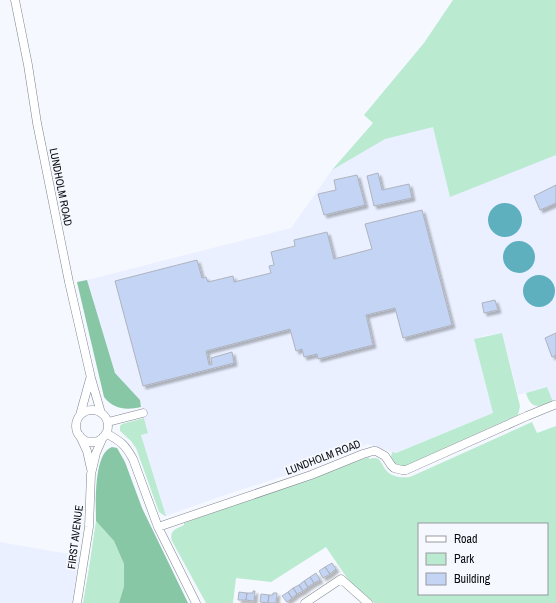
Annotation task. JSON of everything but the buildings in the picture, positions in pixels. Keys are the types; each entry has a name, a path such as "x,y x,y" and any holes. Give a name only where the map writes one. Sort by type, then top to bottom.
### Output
{"street":[{"name":"LUNDHOLM ROAD","path":"15,0 28,65 37,123 69,282 91,378 101,413 108,422"},
{"name":"LUNDHOLM ROAD","path":"80,436 76,426 77,420 80,415 91,378"},
{"name":"LUNDHOLM ROAD","path":"158,527 311,475 373,451 385,456 394,468 406,470 554,405"},
{"path":"80,415 91,410 101,413"},
{"path":"80,436 87,441 92,442 98,440 104,435 108,428 108,422 143,413"},
{"path":"104,435 123,443 133,459 158,527 196,603"},
{"name":"FIRST AVENUE","path":"91,474 96,453 104,435"},
{"name":"FIRST AVENUE","path":"77,603 90,527 91,474 87,451 80,436"},
{"path":"305,603 341,579 368,603"}],"shaded area":[{"path":"453,0 556,0 556,410 547,387 518,395 502,333 483,336 474,339 493,413 395,453 368,444 293,473 166,516 141,435 148,432 140,400 115,373 87,280 291,228 332,170 373,123 364,115 424,43"},
{"path":"0,542 80,556 72,603 0,603"}],"green space":[{"path":"453,0 556,0 556,155 450,197 433,127 385,139 332,170 373,123 364,115 424,43"},
{"path":"87,280 115,373 140,400 141,407 126,409 116,407 104,397 77,282"},
{"path":"502,333 520,406 518,415 405,466 398,465 391,457 392,452 396,453 493,413 474,339"},
{"path":"547,387 553,402 540,406 533,405 526,393"},
{"path":"144,418 148,433 141,435 166,516 159,512 136,448 120,431 120,426 122,424"},
{"path":"532,422 537,433 556,426 556,603 374,603 349,581 326,547 271,582 236,578 233,603 206,603 172,541 172,532 184,525 184,523 369,457 369,459 376,458 380,460 388,472 393,476 410,477"},
{"path":"112,447 117,448 125,462 142,508 188,603 119,603 124,586 124,564 114,541 96,521 96,492 101,459 106,451"},
{"path":"96,521 114,541 124,564 124,586 119,603 83,603"}],"water":[{"path":"505,203 517,208 522,220 517,232 505,237 493,232 488,220 493,208"},
{"path":"516,241 522,241 531,245 535,257 531,269 522,273 516,273 507,269 503,260 503,254 507,245"},
{"path":"536,275 542,275 551,279 555,291 551,303 542,307 536,307 527,303 523,294 523,288 527,279"}]}
